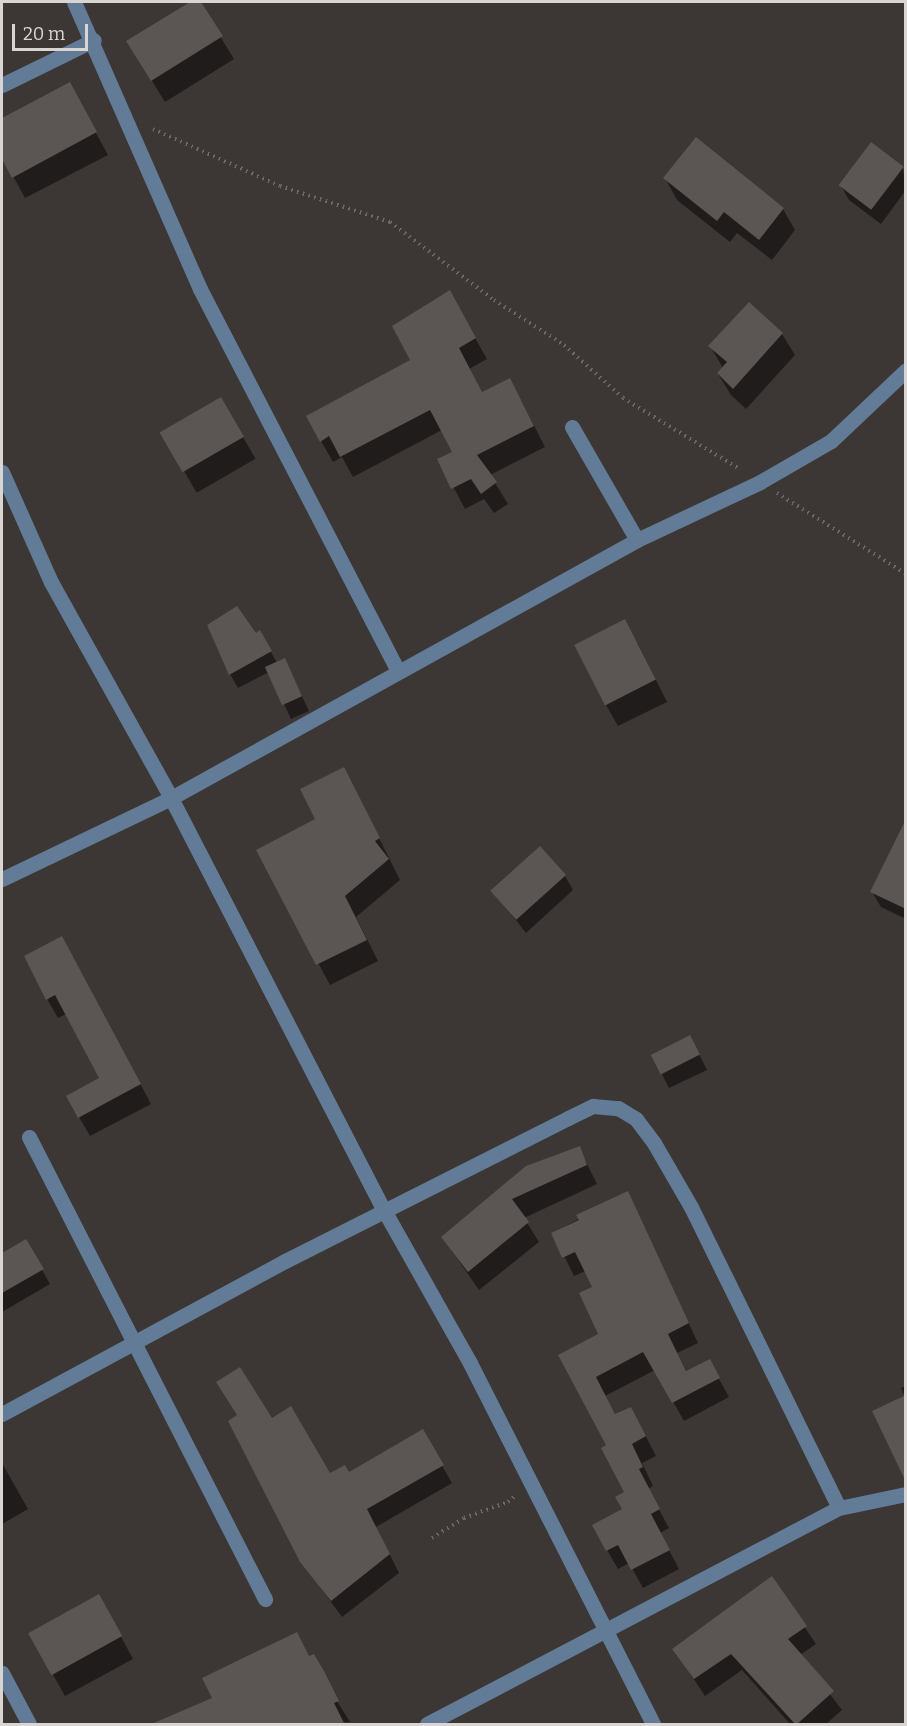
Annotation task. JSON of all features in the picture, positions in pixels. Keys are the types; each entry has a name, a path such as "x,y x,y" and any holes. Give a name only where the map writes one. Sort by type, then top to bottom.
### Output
{"street":[{"path":"74,2 94,40 200,289 398,671"},
{"path":"2,85 94,40"},
{"path":"2,879 171,798 637,540 760,482 831,441 906,370"},
{"path":"572,427 637,540"},
{"path":"2,472 51,582 171,798 385,1212 470,1363 653,1725"},
{"path":"2,1414 385,1212 593,1106 618,1108 636,1119 691,1207 839,1508"},
{"path":"30,1137 265,1599"},
{"path":"427,1725 603,1630 839,1508 906,1494"},
{"path":"2,1673 29,1725"}],"path":[{"path":"122,106 154,130 260,178 390,222 494,300 564,345 623,398 760,482 807,516 906,574"},
{"path":"432,1538 464,1518 508,1502 530,1482"}],"building":[{"path":"190,2 201,2 223,36 151,81 126,41"},
{"path":"70,82 97,132 12,178 2,159 2,118"},
{"path":"696,137 784,208 759,240 724,212 717,221 663,178"},
{"path":"871,142 904,167 871,210 839,185"},
{"path":"450,290 476,338 459,348 482,392 510,378 534,426 477,455 497,482 481,494 471,479 451,489 437,459 452,452 430,410 340,457 329,436 320,442 306,416 410,360 392,326"},
{"path":"749,302 783,333 733,389 717,373 727,362 708,346"},
{"path":"221,397 244,437 183,472 160,432"},
{"path":"237,606 256,633 260,630 272,651 229,675 207,625"},
{"path":"625,619 656,680 605,705 574,645"},
{"path":"285,658 302,696 282,705 265,667"},
{"path":"344,767 380,838 375,841 389,859 345,896 367,940 316,965 256,850 315,819 300,789"},
{"path":"906,819 906,909 870,892"},
{"path":"540,846 566,875 516,920 490,891"},
{"path":"62,936 141,1084 78,1118 66,1096 99,1078 55,995 46,1000 24,956"},
{"path":"690,1035 700,1055 661,1075 651,1055"},
{"path":"580,1146 587,1165 512,1199 529,1222 468,1272 441,1237 526,1166"},
{"path":"628,1191 689,1323 668,1334 686,1371 710,1359 720,1378 672,1403 643,1352 596,1377 615,1414 631,1407 646,1436 632,1444 643,1467 639,1469 660,1509 651,1514 670,1550 631,1570 618,1545 606,1551 592,1525 622,1509 615,1497 624,1492 601,1448 606,1445 558,1355 598,1334 579,1293 592,1287 575,1252 562,1258 551,1233 579,1220 576,1215"},
{"path":"26,1239 44,1269 2,1293 2,1253"},
{"path":"240,1367 272,1418 291,1406 330,1473 345,1465 349,1472 423,1429 444,1465 367,1509 390,1554 331,1601 300,1562 228,1421 237,1415 216,1382"},
{"path":"906,1395 906,1482 872,1411"},
{"path":"772,1576 807,1626 788,1639 834,1691 796,1725 731,1654 694,1679 672,1649"},
{"path":"99,1594 122,1636 51,1675 28,1633"},
{"path":"297,1632 309,1656 314,1654 324,1671 339,1701 334,1703 345,1725 149,1725 212,1698 202,1678"}]}
